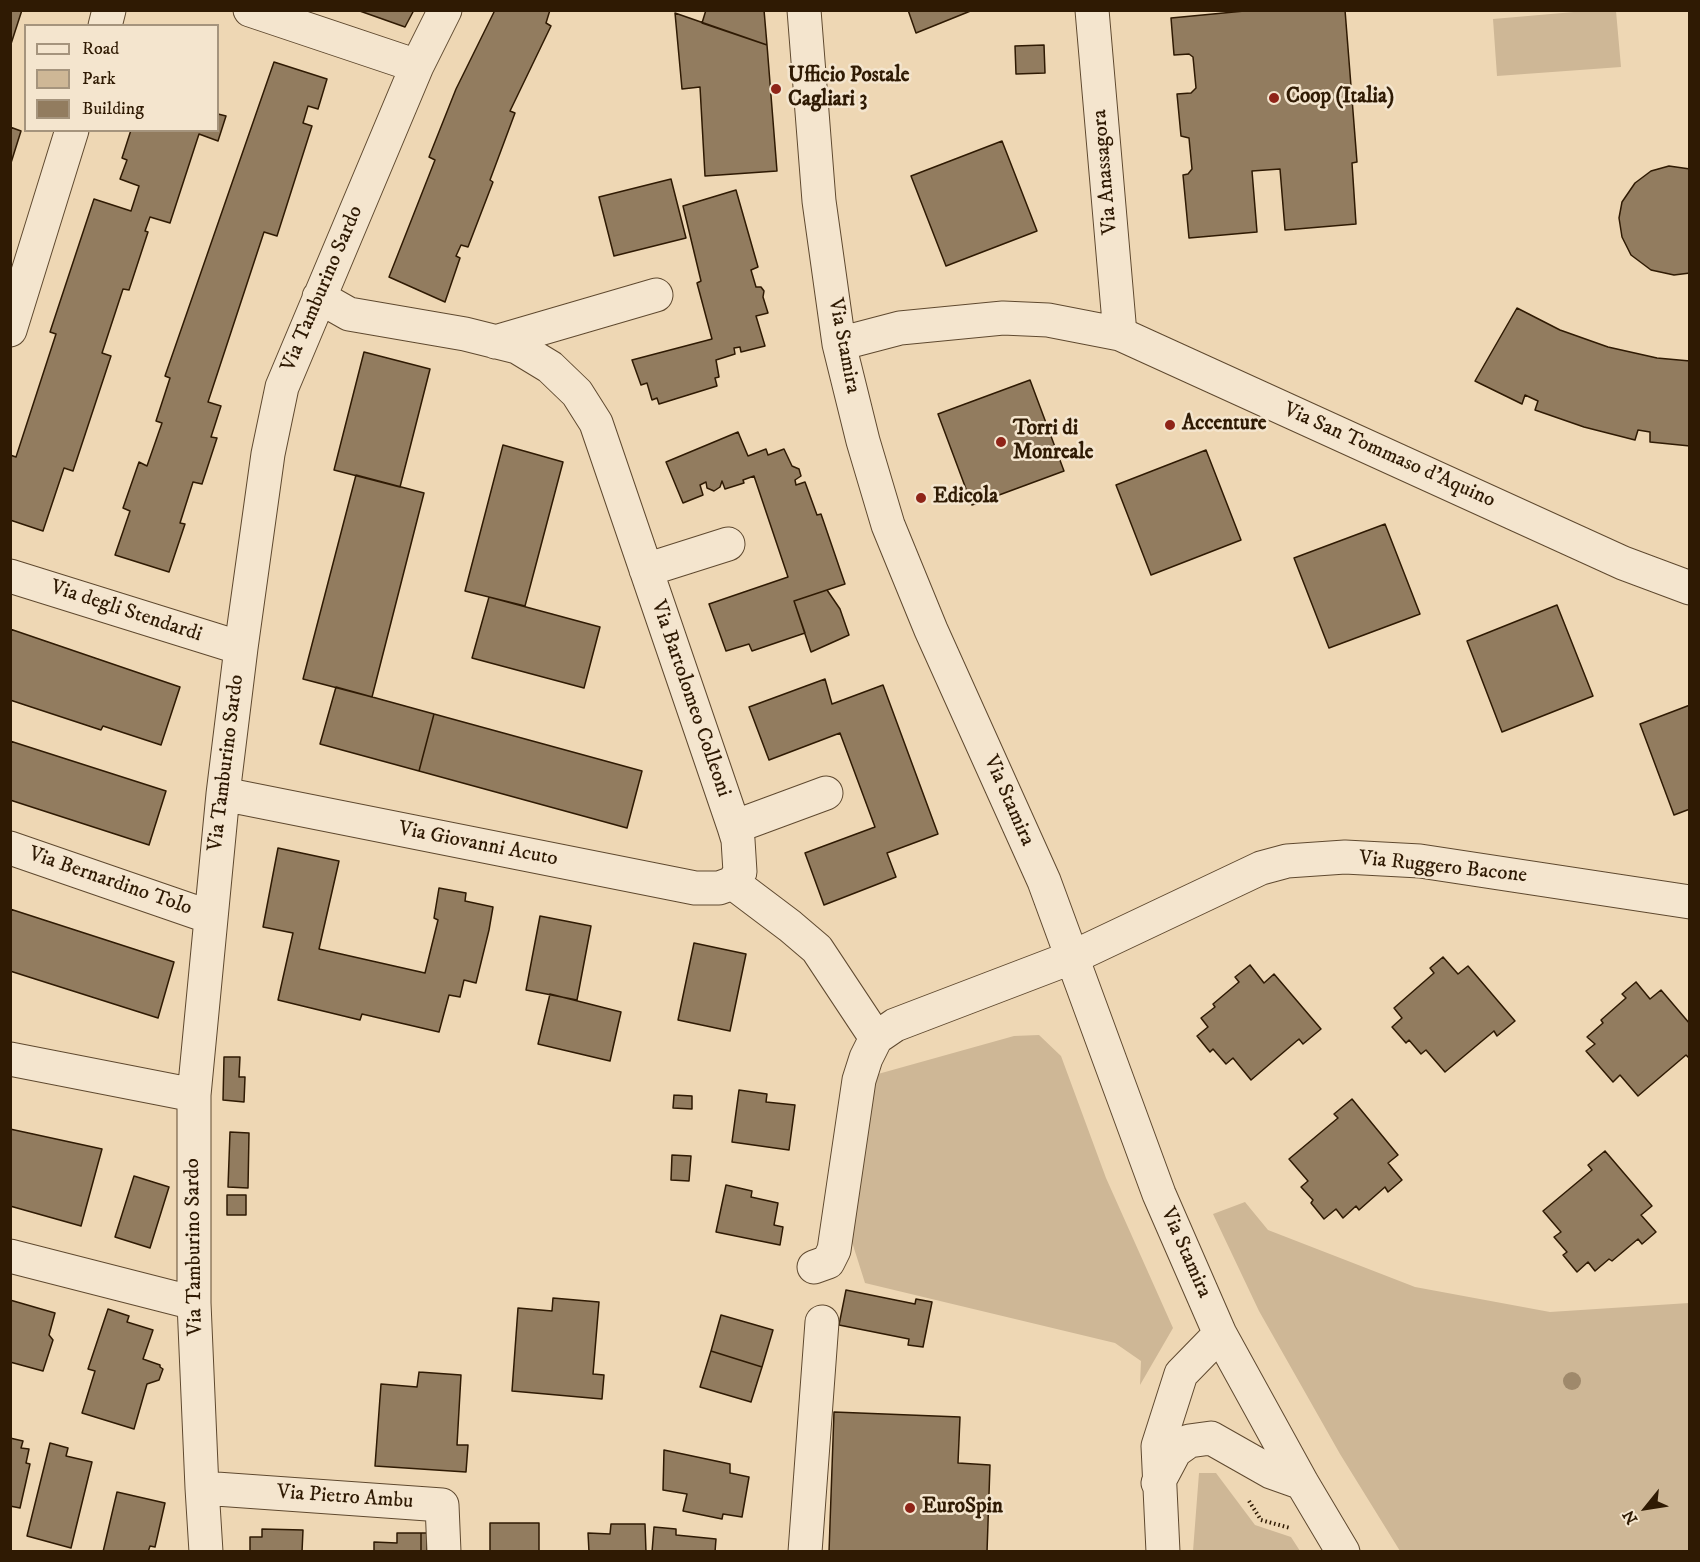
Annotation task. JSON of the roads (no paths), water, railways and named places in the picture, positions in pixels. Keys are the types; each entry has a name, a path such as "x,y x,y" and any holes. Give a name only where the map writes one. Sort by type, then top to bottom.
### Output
{"street":[{"name":"Via Tamburino Sardo","path":"206,1551 201,1488 194,1303 194,1095 223,794 268,454 282,387 417,66 445,10"},
{"name":"Via Stamira","path":"804,10 819,201 839,344 863,441 888,525 931,630 1044,881 1159,1194 1220,1334 1302,1483 1343,1551"},
{"name":"Via Anassagora","path":"1092,10 1120,334"},
{"path":"270,14 417,66"},
{"path":"10,330 71,132"},
{"path":"495,342 656,295"},
{"name":"Via Bartolomeo Colleoni","path":"318,297 349,314 465,334 517,347 550,367 577,393 596,423 734,827 738,840 740,872 733,883"},
{"name":"Via San Tommaso d'Aquino","path":"839,344 900,328 1003,318 1048,320 1120,334 1623,563 1689,588"},
{"path":"646,570 728,544"},
{"name":"Via degli Stendardi","path":"10,576 241,648"},
{"path":"734,827 826,793"},
{"name":"Via Giovanni Acuto","path":"223,794 695,888 719,888 733,883"},
{"name":"Via Bernardino Tolo","path":"10,848 210,917"},
{"name":"Via Ruggero Bacone","path":"1072,957 1261,868 1287,861 1345,857 1420,861 1689,902"},
{"path":"733,883 817,949 876,1038"},
{"path":"814,1267 828,1262 834,1250 859,1080 876,1038 895,1025 1072,957"},
{"path":"10,1059 194,1095"},
{"path":"10,1256 194,1303"},
{"path":"805,1551 822,1322"},
{"path":"1163,1551 1158,1446 1181,1374 1220,1334"},
{"path":"1158,1483 1175,1451 1190,1441 1211,1438 1270,1472 1302,1483"},
{"name":"Via Pietro Ambu","path":"201,1488 442,1505 444,1551"}],"place":[{"name":"Ufficio Postale Cagliari 3","path":"776,89"},
{"name":"Coop (Italia)","path":"1274,98"},
{"name":"Accenture","path":"1170,425"},
{"name":"Torri di Monreale","path":"1001,442"},
{"name":"Edicola","path":"921,498"},
{"name":"EuroSpin","path":"910,1508"}]}
